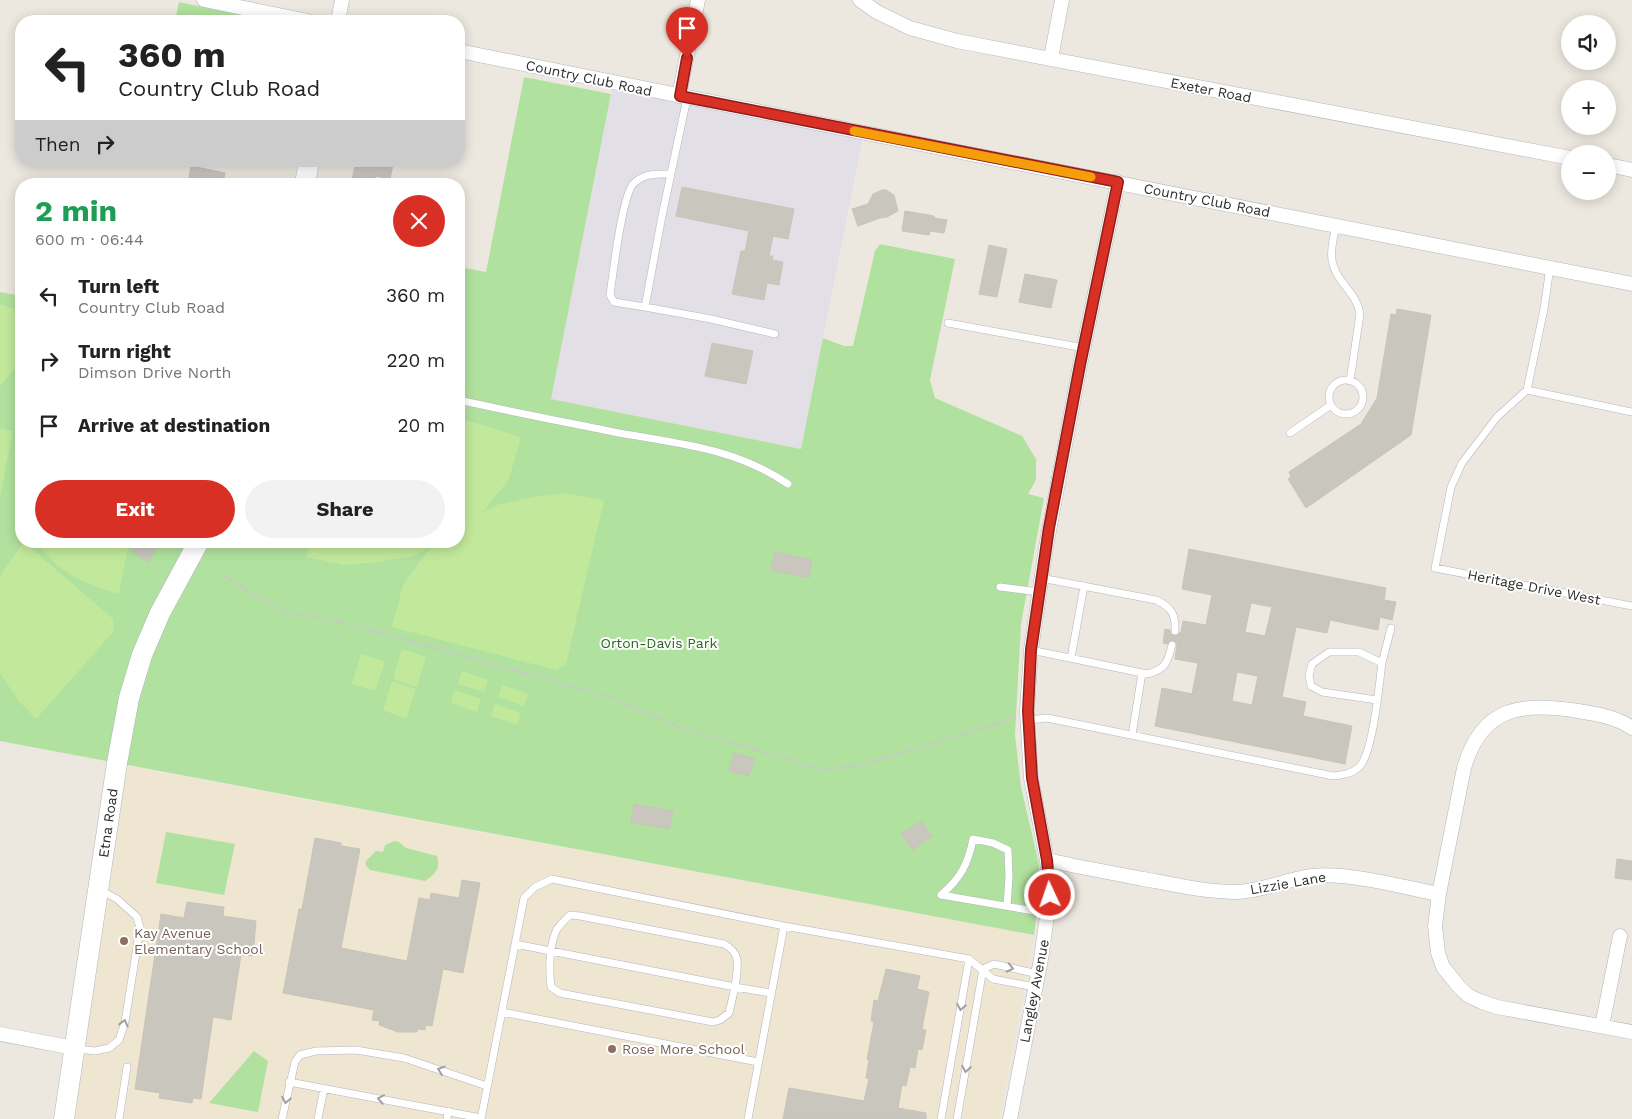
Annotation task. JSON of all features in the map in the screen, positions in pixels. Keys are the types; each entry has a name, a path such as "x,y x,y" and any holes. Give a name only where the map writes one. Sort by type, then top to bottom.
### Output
{"street":[{"path":"204,0 278,15"},
{"path":"339,15 342,0"},
{"path":"683,97 698,0"},
{"name":"Exeter Road","path":"860,0 878,6 910,28 957,41 1561,156"},
{"path":"1051,58 1062,0"},
{"name":"Country Club Road","path":"465,52 1632,284"},
{"path":"1616,167 1632,170"},
{"name":"Langley Avenue","path":"1010,1119 1049,910 1050,880 1032,778 1028,716 1031,650 1040,585 1084,348 1118,182"},
{"name":"Etna Road","path":"64,1119 118,756 134,681 142,655 160,612 195,548"},
{"path":"1632,728 1615,719 1601,715 1554,707 1534,706 1514,710 1496,718 1481,732 1469,751 1464,768 1439,894 1435,926 1438,953 1443,968 1469,996 1497,1007 1632,1032"},
{"name":"Lizzie Lane","path":"1047,860 1202,890 1238,892 1261,889 1282,882 1312,876 1332,876 1439,894"},
{"path":"1602,1026 1620,936"},
{"path":"0,1034 74,1048"}],"lane":[{"path":"645,307 683,97"},
{"path":"670,174 650,174 633,183 626,200 610,294 614,302 712,319 775,334"},
{"path":"1336,225 1332,258 1334,270 1359,304 1360,314 1350,381"},
{"path":"1550,267 1544,309 1527,390 1632,412"},
{"path":"948,323 1084,348"},
{"path":"1340,381 1350,381 1357,384 1363,393 1359,409 1349,414 1344,414 1334,409 1331,405 1332,389 1340,381"},
{"name":"Heritage Drive West","path":"1527,390 1496,417 1462,463 1451,487 1435,568 1632,606"},
{"path":"465,401 561,422 690,445 740,458 788,484"},
{"path":"1290,433 1331,405"},
{"path":"1000,587 1040,585 1084,586 1141,597 1166,605 1176,619 1175,631"},
{"path":"1071,658 1084,586"},
{"path":"1028,716 1047,718 1333,776 1346,775 1359,768 1367,754 1382,664 1391,628"},
{"path":"1031,650 1147,674 1158,672 1165,666 1172,645"},
{"path":"1377,700 1322,692 1311,686 1309,675 1312,664 1329,652 1359,652 1382,664"},
{"path":"1132,735 1142,673"},
{"path":"1007,906 1008,850 993,843 973,839 965,868 954,884 942,895 1034,911 1049,910"},
{"path":"289,1082 447,1115 481,1118 524,898 535,887 552,879 784,926 969,959 994,979 1036,980"},
{"path":"74,1048 95,1051 109,1048 119,1040 125,1022 140,928 137,917 117,899 98,889"},
{"path":"570,915 724,944 732,948 738,958 735,986 729,1013 720,1020 713,1022 560,993 551,987 549,968 557,930 570,915"},
{"path":"748,1119 784,926"},
{"path":"515,944 771,994"},
{"path":"941,1119 969,959"},
{"path":"983,969 994,964 1036,980"},
{"path":"957,1119 983,969"},
{"path":"502,1012 758,1062"},
{"path":"282,1119 295,1062 300,1055 316,1051 356,1050 404,1058 487,1086"},
{"path":"119,1119 128,1067"},
{"path":"318,1119 324,1088"}],"path":[{"path":"223,576 284,612 342,622 610,697 679,727 816,768 832,769 864,764 1028,716"}],"shaded area":[{"path":"614,81 864,131 801,449 551,399"},
{"path":"123,766 1034,935 999,1119 71,1119"}],"green space":[{"path":"179,2 242,15 176,15"},
{"name":"Orton-Davis Park","path":"524,77 611,94 551,399 801,449 823,338 844,346 853,346 875,251 880,244 955,259 930,380 935,398 1022,436 1036,459 1036,480 1028,494 1044,498 1021,624 1015,735 1021,787 1039,864 1040,888 1034,935 0,741 0,292 15,295 15,548 465,548 465,268 486,272"},
{"path":"0,305 15,309 15,368 0,386"},
{"path":"465,420 521,437 509,479 483,512 497,505 533,497 564,493 604,500 566,664 556,670 392,627 403,585 430,548 465,548"},
{"path":"0,429 13,431 0,496"},
{"path":"20,548 31,548 113,619 114,631 36,719 18,700 0,673 0,579 3,571"},
{"path":"41,548 128,548 119,594 82,581 63,569"},
{"path":"308,548 429,548 413,556 345,565 306,557"},
{"path":"402,649 426,657 417,687 393,679"},
{"path":"361,654 385,662 375,691 352,684"},
{"path":"462,671 488,680 484,692 458,684"},
{"path":"392,681 416,689 406,719 383,710"},
{"path":"502,685 528,694 524,706 498,697"},
{"path":"455,690 481,699 477,712 451,703"},
{"path":"495,704 521,713 517,725 491,716"},
{"path":"166,832 235,844 224,895 156,883"},
{"path":"395,841 406,848 437,856 438,868 425,881 370,870 365,864 366,861 376,851 383,852 385,845"},
{"path":"254,1051 268,1061 258,1112 209,1103"}],"building":[{"path":"191,167 225,173 224,178 189,178"},
{"path":"355,167 392,167 390,178 376,176 376,178 352,178"},
{"path":"682,187 794,209 788,239 773,236 769,256 773,256 772,260 783,262 779,285 767,283 764,300 732,294 741,251 745,251 749,231 676,216"},
{"path":"886,190 894,195 898,211 887,217 858,226 852,209 868,204 873,194"},
{"path":"905,211 947,220 944,233 930,231 929,235 902,231"},
{"path":"989,245 1007,249 997,297 979,294"},
{"path":"1025,274 1057,280 1051,308 1019,302"},
{"path":"1397,309 1431,315 1411,435 1306,508 1288,479 1291,477 1289,472 1361,424 1377,398 1391,314 1396,315"},
{"path":"712,343 753,351 746,384 705,376"},
{"path":"135,548 156,548 148,562 132,552"},
{"path":"1189,549 1386,588 1384,600 1396,602 1392,620 1380,617 1378,630 1330,620 1327,633 1296,627 1282,697 1306,702 1303,716 1352,726 1345,764 1155,726 1162,688 1192,694 1198,663 1175,659 1176,642 1171,640 1167,644 1163,643 1165,629 1170,630 1171,634 1175,636 1181,632 1183,621 1206,625 1212,595 1182,589","holes":["1251,603 1272,607 1265,636 1245,632","1237,672 1258,676 1252,705 1232,701"]},
{"path":"775,552 812,560 809,578 771,570"},
{"path":"734,753 755,759 749,776 729,771"},
{"path":"634,804 673,811 669,829 631,822"},
{"path":"922,821 932,836 912,850 901,834"},
{"path":"315,838 341,843 341,846 360,849 341,948 407,961 419,898 430,900 431,893 459,898 462,880 480,883 463,973 443,969 432,1026 426,1025 425,1030 418,1029 417,1032 398,1032 379,1025 380,1021 372,1020 374,1010 283,993 299,909 302,909"},
{"path":"1617,859 1632,861 1632,880 1615,878"},
{"path":"187,902 224,907 223,916 256,921 253,956 241,955 231,1020 213,1017 201,1099 193,1098 192,1103 159,1098 160,1093 135,1089 161,914 184,918"},
{"path":"886,969 920,976 917,989 929,992 922,1029 926,1030 922,1050 918,1049 915,1068 910,1067 906,1086 902,1085 898,1108 926,1113 926,1119 783,1119 789,1088 864,1101 869,1079 866,1078 869,1060 867,1059 874,1022 871,1021 874,1000 878,1001"}],"slow traffic":[{"path":"854,131 1091,177"}],"place":[{"name":"Kay Avenue Elementary School","path":"124,941"},
{"name":"Rose More School","path":"612,1049"}],"route":[{"path":"687,58 680,96 1118,182 1049,528 1031,650 1028,711 1032,778 1047,860 1050,895"}]}
